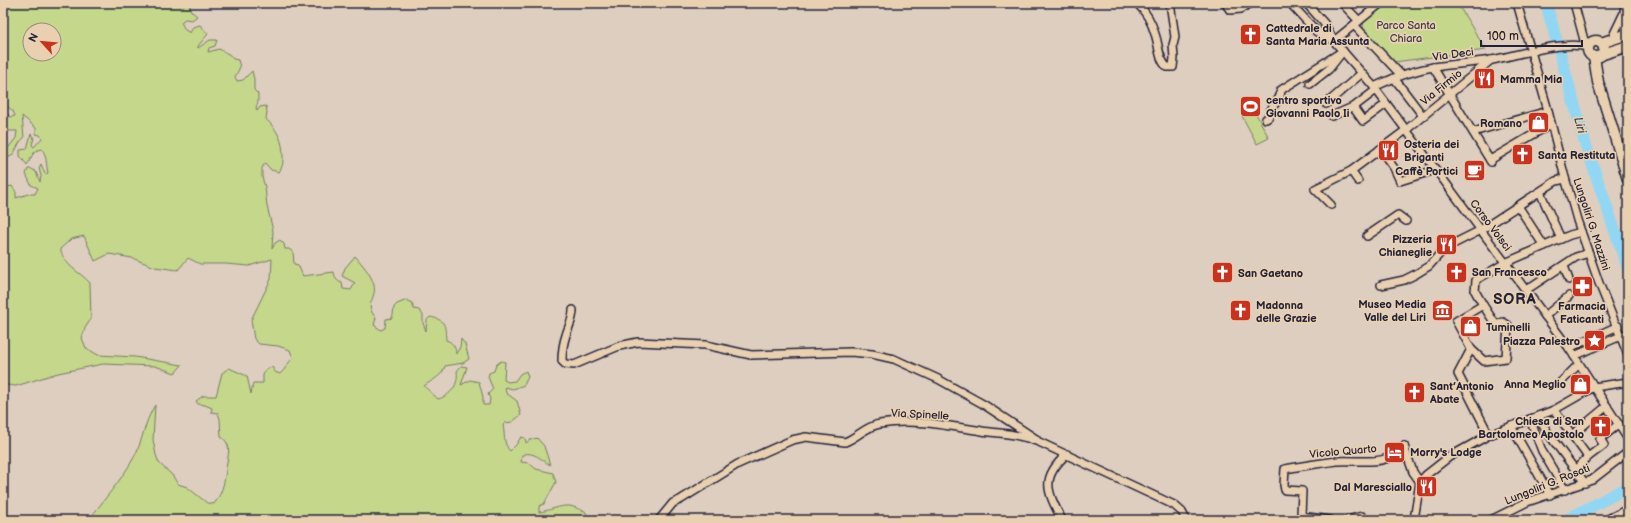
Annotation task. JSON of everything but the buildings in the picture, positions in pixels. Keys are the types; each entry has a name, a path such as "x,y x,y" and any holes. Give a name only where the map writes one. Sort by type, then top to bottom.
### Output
{"main road":[{"path":"1627,35 1623,47 1599,55 1589,53 1589,45 1596,41 1601,43 1612,38 1627,35"},
{"path":"1601,43 1604,46 1599,55 1598,82 1628,176"}],"street":[{"path":"1137,3 1144,10 1155,33 1163,63 1167,67 1173,67 1173,45 1175,37 1170,3"},
{"path":"1225,3 1230,10 1241,9 1251,3"},
{"path":"1290,3 1317,32 1334,41"},
{"path":"1306,3 1324,23 1334,41"},
{"path":"1342,3 1356,23 1401,75"},
{"path":"1334,41 1381,3"},
{"name":"Lungoliri G. Mazzini","path":"1517,3 1534,50 1565,179 1581,232 1618,326 1624,334 1628,355"},
{"path":"1574,3 1584,40 1589,45"},
{"path":"1625,3 1624,13 1627,35"},
{"path":"1612,38 1624,13"},
{"name":"Corso Volsci","path":"1334,41 1375,88 1569,348 1628,438"},
{"name":"Via Deci","path":"1332,116 1353,107 1375,88 1401,75 1433,67 1491,60 1534,50 1576,44 1589,45"},
{"path":"1310,84 1329,69 1343,51"},
{"path":"1266,119 1269,117 1269,112 1281,97 1281,90 1343,51"},
{"name":"Via Firmio","path":"1331,205 1315,189 1351,171 1406,130 1491,60"},
{"path":"1433,67 1491,161 1551,124"},
{"path":"1326,104 1362,73"},
{"path":"1394,78 1423,116"},
{"path":"1353,107 1363,121 1386,104"},
{"path":"1473,132 1548,111"},
{"path":"1380,149 1394,168 1400,181 1435,170"},
{"path":"1351,171 1358,182"},
{"path":"1381,285 1404,280 1416,274 1429,266 1445,248 1481,230 1556,181 1565,179"},
{"path":"1540,192 1562,239"},
{"path":"1518,206 1544,246"},
{"path":"1367,236 1398,215 1406,222"},
{"path":"1483,305 1456,321 1471,349 1484,361 1506,358 1508,325 1504,322 1496,325 1475,291 1476,280 1505,263 1581,232"},
{"path":"1526,290 1576,257 1589,254"},
{"path":"1564,266 1570,280"},
{"path":"1545,316 1569,296"},
{"path":"573,310 573,318 562,346 562,361 565,364 574,365 619,346 638,342 706,345 751,356 851,352 872,354 894,359 915,367 938,379 982,404 1039,442"},
{"path":"1569,348 1618,326"},
{"path":"1574,356 1624,334"},
{"path":"1471,349 1458,374 1489,435"},
{"path":"1560,384 1579,364"},
{"path":"1414,520 1420,482 1426,475 1449,457 1489,435 1554,410 1594,387 1628,382"},
{"path":"1572,435 1607,406"},
{"path":"1554,410 1588,457"},
{"path":"1538,416 1550,436 1585,482"},
{"path":"1530,419 1542,451 1565,490"},
{"name":"Via Spinelle","path":"659,520 673,503 738,464 792,440 801,438 845,442 851,440 862,431 872,426 906,422 952,426 1017,435 1039,442 1174,505 1182,512 1186,520"},
{"path":"1575,470 1588,457 1604,445 1600,439 1619,424"},
{"path":"1511,426 1550,495"},
{"name":"Vicolo Quarto","path":"1330,520 1302,516 1302,491 1285,490 1285,468 1339,461 1375,461 1395,456 1404,446 1413,472 1420,482"},
{"name":"Lungoliri G. Rosati","path":"1491,520 1527,502 1592,480 1628,452"},
{"path":"1062,520 1050,495 1048,486 1049,479 1056,464 1067,454"},
{"path":"1608,520 1628,510"},
{"path":"1347,520 1362,516 1361,520"}],"green space":[{"path":"3,3 189,3 191,11 197,16 192,20 185,19 181,22 185,30 190,33 193,27 200,25 208,34 198,48 210,40 217,40 215,46 209,48 208,52 219,49 230,55 233,59 238,60 240,67 235,77 237,81 243,80 252,71 254,90 258,94 257,111 260,107 266,106 266,119 277,132 281,141 283,161 279,172 271,170 265,163 262,168 267,206 273,231 272,249 275,243 280,240 284,244 285,249 289,249 293,252 294,264 298,265 303,276 334,272 336,279 342,283 343,289 351,290 355,283 342,276 345,268 355,256 366,269 373,281 374,294 370,305 372,313 376,318 374,325 381,330 385,328 386,319 392,318 394,307 397,304 407,300 412,303 414,309 419,310 423,315 423,323 426,331 427,320 430,317 439,320 444,324 446,340 451,342 454,346 456,354 460,347 461,339 465,344 469,359 463,363 445,366 440,375 424,386 438,399 447,395 453,389 457,380 457,371 461,366 467,367 461,385 470,380 479,382 483,397 483,405 489,405 490,399 488,394 493,389 488,377 489,373 494,371 496,365 501,361 505,362 504,380 508,382 515,381 520,374 526,371 528,377 524,385 513,389 505,387 506,393 517,401 521,415 512,422 505,423 503,425 506,445 510,451 521,437 525,438 526,443 537,438 544,446 550,465 537,456 529,454 522,455 521,462 529,463 536,469 553,473 556,482 544,504 539,506 539,512 562,506 570,506 585,511 588,516 582,520 89,520 133,459 148,418 155,405 153,440 159,463 172,475 178,484 187,487 207,503 214,504 224,484 228,445 221,437 220,419 218,413 211,412 212,408 198,404 196,401 203,396 216,396 222,373 229,368 247,376 251,394 253,383 263,383 263,375 266,369 272,367 275,372 280,374 293,358 290,350 278,346 259,344 254,339 251,320 271,279 272,259 249,266 200,264 188,258 178,270 155,267 132,258 109,254 95,261 84,236 71,239 60,249 65,260 90,283 91,319 85,328 82,338 86,348 98,355 135,357 182,365 175,373 155,366 103,364 58,373 16,386 7,385 3,381 3,188 12,186 16,192 16,198 28,194 35,194 38,188 31,185 26,174 28,169 32,169 36,172 40,182 41,176 39,168 41,164 45,174 48,173 46,158 42,149 34,153 27,165 20,156 20,150 27,149 31,134 34,138 32,145 34,147 42,138 40,135 36,134 36,128 22,116 24,138 10,157 3,156 3,145 4,147 9,147 16,138 17,131 3,131 3,113 7,113 10,117 15,116 13,111 3,103"},
{"name":"Parco Santa Chiara","path":"1384,3 1457,3 1486,50 1394,62 1363,28 1364,19"},
{"path":"1254,110 1269,138 1257,144 1242,116"}],"waterway":[{"name":"Liri","path":"1546,3 1585,143 1628,269"},
{"name":"Liri","path":"1566,520 1628,487"}],"place":[{"name":"Cattedrale di Santa Maria Assunta","path":"1250,34"},
{"name":"Mamma Mia","path":"1485,79"},
{"name":"centro sportivo Giovanni Paolo Ii","path":"1250,106"},
{"name":"Romano","path":"1538,123"},
{"name":"Osteria dei Briganti","path":"1389,150"},
{"name":"Santa Restituta","path":"1522,155"},
{"name":"Caffè Portici","path":"1474,171"},
{"name":"Pizzeria Chianeglie","path":"1447,245"},
{"name":"San Francesco","path":"1456,272"},
{"name":"San Gaetano","path":"1223,273"},
{"name":"Farmacia Faticanti","path":"1582,286"},
{"name":"Museo Media Valle del Liri","path":"1442,310"},
{"name":"Madonna delle Grazie","path":"1241,311"},
{"name":"Tuminelli","path":"1470,327"},
{"name":"Piazza Palestro","path":"1595,341"},
{"name":"Anna Meglio","path":"1581,384"},
{"name":"Sant’Antonio Abate","path":"1414,392"},
{"name":"Chiesa di San Bartolomeo Apostolo","path":"1600,427"},
{"name":"Morry's Lodge","path":"1395,452"},
{"name":"Dal Maresciallo","path":"1427,487"}],"district":[{"name":"SORA","path":"1515,299"}]}
